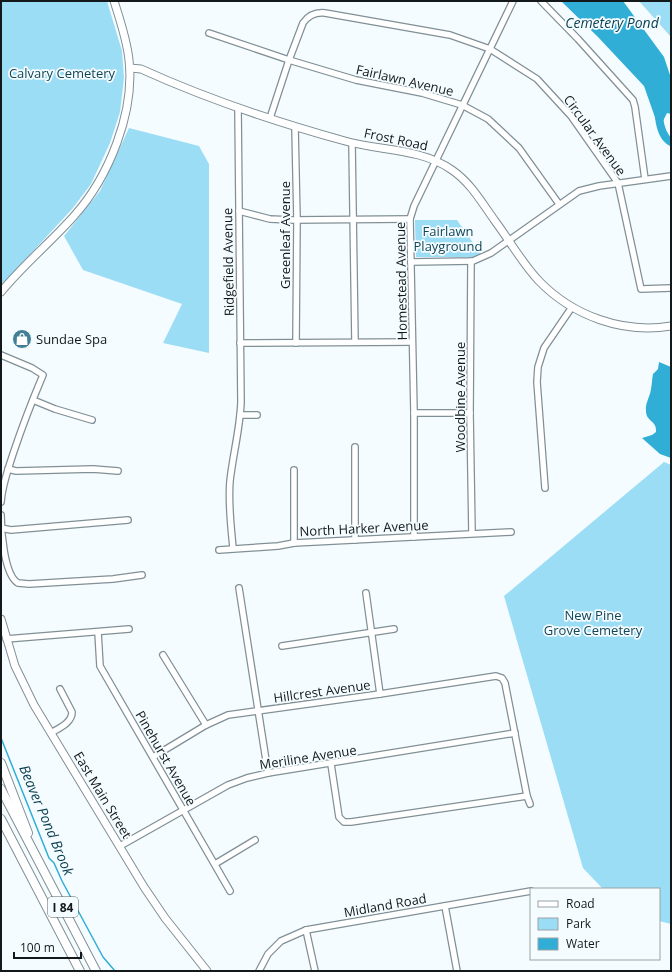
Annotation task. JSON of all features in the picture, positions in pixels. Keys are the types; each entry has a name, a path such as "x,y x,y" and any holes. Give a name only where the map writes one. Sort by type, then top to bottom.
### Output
{"highway":[{"path":"1,763 26,824 30,844"},
{"name":"I 84","path":"1,789 96,971"},
{"name":"I 84","path":"1,820 80,971"},
{"path":"1,831 9,843 17,850"}],"main road":[{"path":"1,292 84,204 96,185 113,151 124,122 129,96 130,68 127,44 114,1"},
{"name":"Frost Road","path":"130,68 142,69 193,92 295,127 352,143 416,154 435,160 452,170 466,182 529,269 555,296 591,317 622,326 643,328 671,326"},
{"name":"East Main Street","path":"1,619 18,674 51,733 160,911 206,971"}],"street":[{"name":"Homestead Avenue","path":"414,537 414,413 410,219 414,206 435,160 513,1"},
{"path":"541,1 583,44 633,100 645,179"},
{"name":"Circular Avenue","path":"270,118 288,60 302,23 311,15 321,12 450,35 490,49 537,80 571,116 618,183 641,289 671,288"},
{"name":"Fairlawn Avenue","path":"209,33 288,60 356,80 422,93 462,105 488,119 519,148 559,204"},
{"name":"Ridgefield Avenue","path":"233,548 230,486 240,415 238,108"},
{"name":"Greenleaf Avenue","path":"295,127 297,220 296,343"},
{"path":"352,143 355,342"},
{"path":"411,262 476,260 491,253 559,204 583,189 671,176"},
{"path":"239,211 270,218 297,220 410,219"},
{"name":"Woodbine Avenue","path":"471,261 470,413 472,533"},
{"path":"544,488 537,382 538,367 544,348 572,307"},
{"path":"240,343 412,342"},
{"path":"1,355 32,368 43,375 8,469 2,490 1,502"},
{"path":"33,400 55,409 92,420"},
{"path":"414,413 470,413"},
{"path":"240,415 257,415"},
{"path":"355,447 356,540"},
{"path":"8,469 16,471 97,469 118,471"},
{"path":"294,470 294,543"},
{"path":"1,515 3,548 13,580 18,583 29,584 113,579 142,575"},
{"path":"1,528 11,530 128,520"},
{"name":"North Harker Avenue","path":"219,550 278,546 294,543 511,532"},
{"path":"239,588 268,773"},
{"path":"366,593 380,694"},
{"path":"6,639 129,629"},
{"path":"282,646 394,629"},
{"name":"Pinehurst Avenue","path":"98,632 100,666 230,891"},
{"path":"163,655 206,725"},
{"name":"Hillcrest Avenue","path":"153,756 206,725 228,715 496,676 502,678 505,682 515,733"},
{"path":"51,733 71,720 72,716 72,712 60,689"},
{"path":"515,733 527,796 530,804"},
{"name":"Meriline Avenue","path":"120,846 228,785 247,778 268,773 515,733"},
{"path":"331,764 339,817 344,822 527,796"},
{"path":"215,864 255,840"},
{"name":"Midland Road","path":"259,971 268,954 281,941 306,930 530,891"},
{"path":"445,906 457,971"},
{"path":"306,930 315,971"}],"green space":[{"name":"Calvary Cemetery","path":"1,1 107,1 122,51 124,78 120,112 110,143 91,184 73,208 1,286"},
{"path":"639,1 671,1 671,37"},
{"path":"129,128 199,146 209,164 209,353 163,343 182,304 83,270 64,236 100,191"},
{"name":"Fairlawn Playground","path":"415,220 457,220 481,254 473,257 416,257"},
{"name":"New Pine Grove Cemetery","path":"664,462 671,465 671,924 660,921 660,888 602,888 583,868 504,596"}],"water":[{"name":"Cemetery Pond","path":"561,1 623,1 664,57 671,78 671,114 667,113 660,127 658,126 644,86 598,37"},
{"path":"659,362 671,367 671,458 660,454 642,438 656,432 655,425 646,415 646,408 653,374 658,369"}],"waterway":[{"path":"659,117 661,128 665,137 671,142"},
{"name":"Beaver Pond Brook","path":"1,738 49,858 54,863 62,881 103,957 115,971"}],"place":[{"name":"Sundae Spa","path":"22,339"}]}
